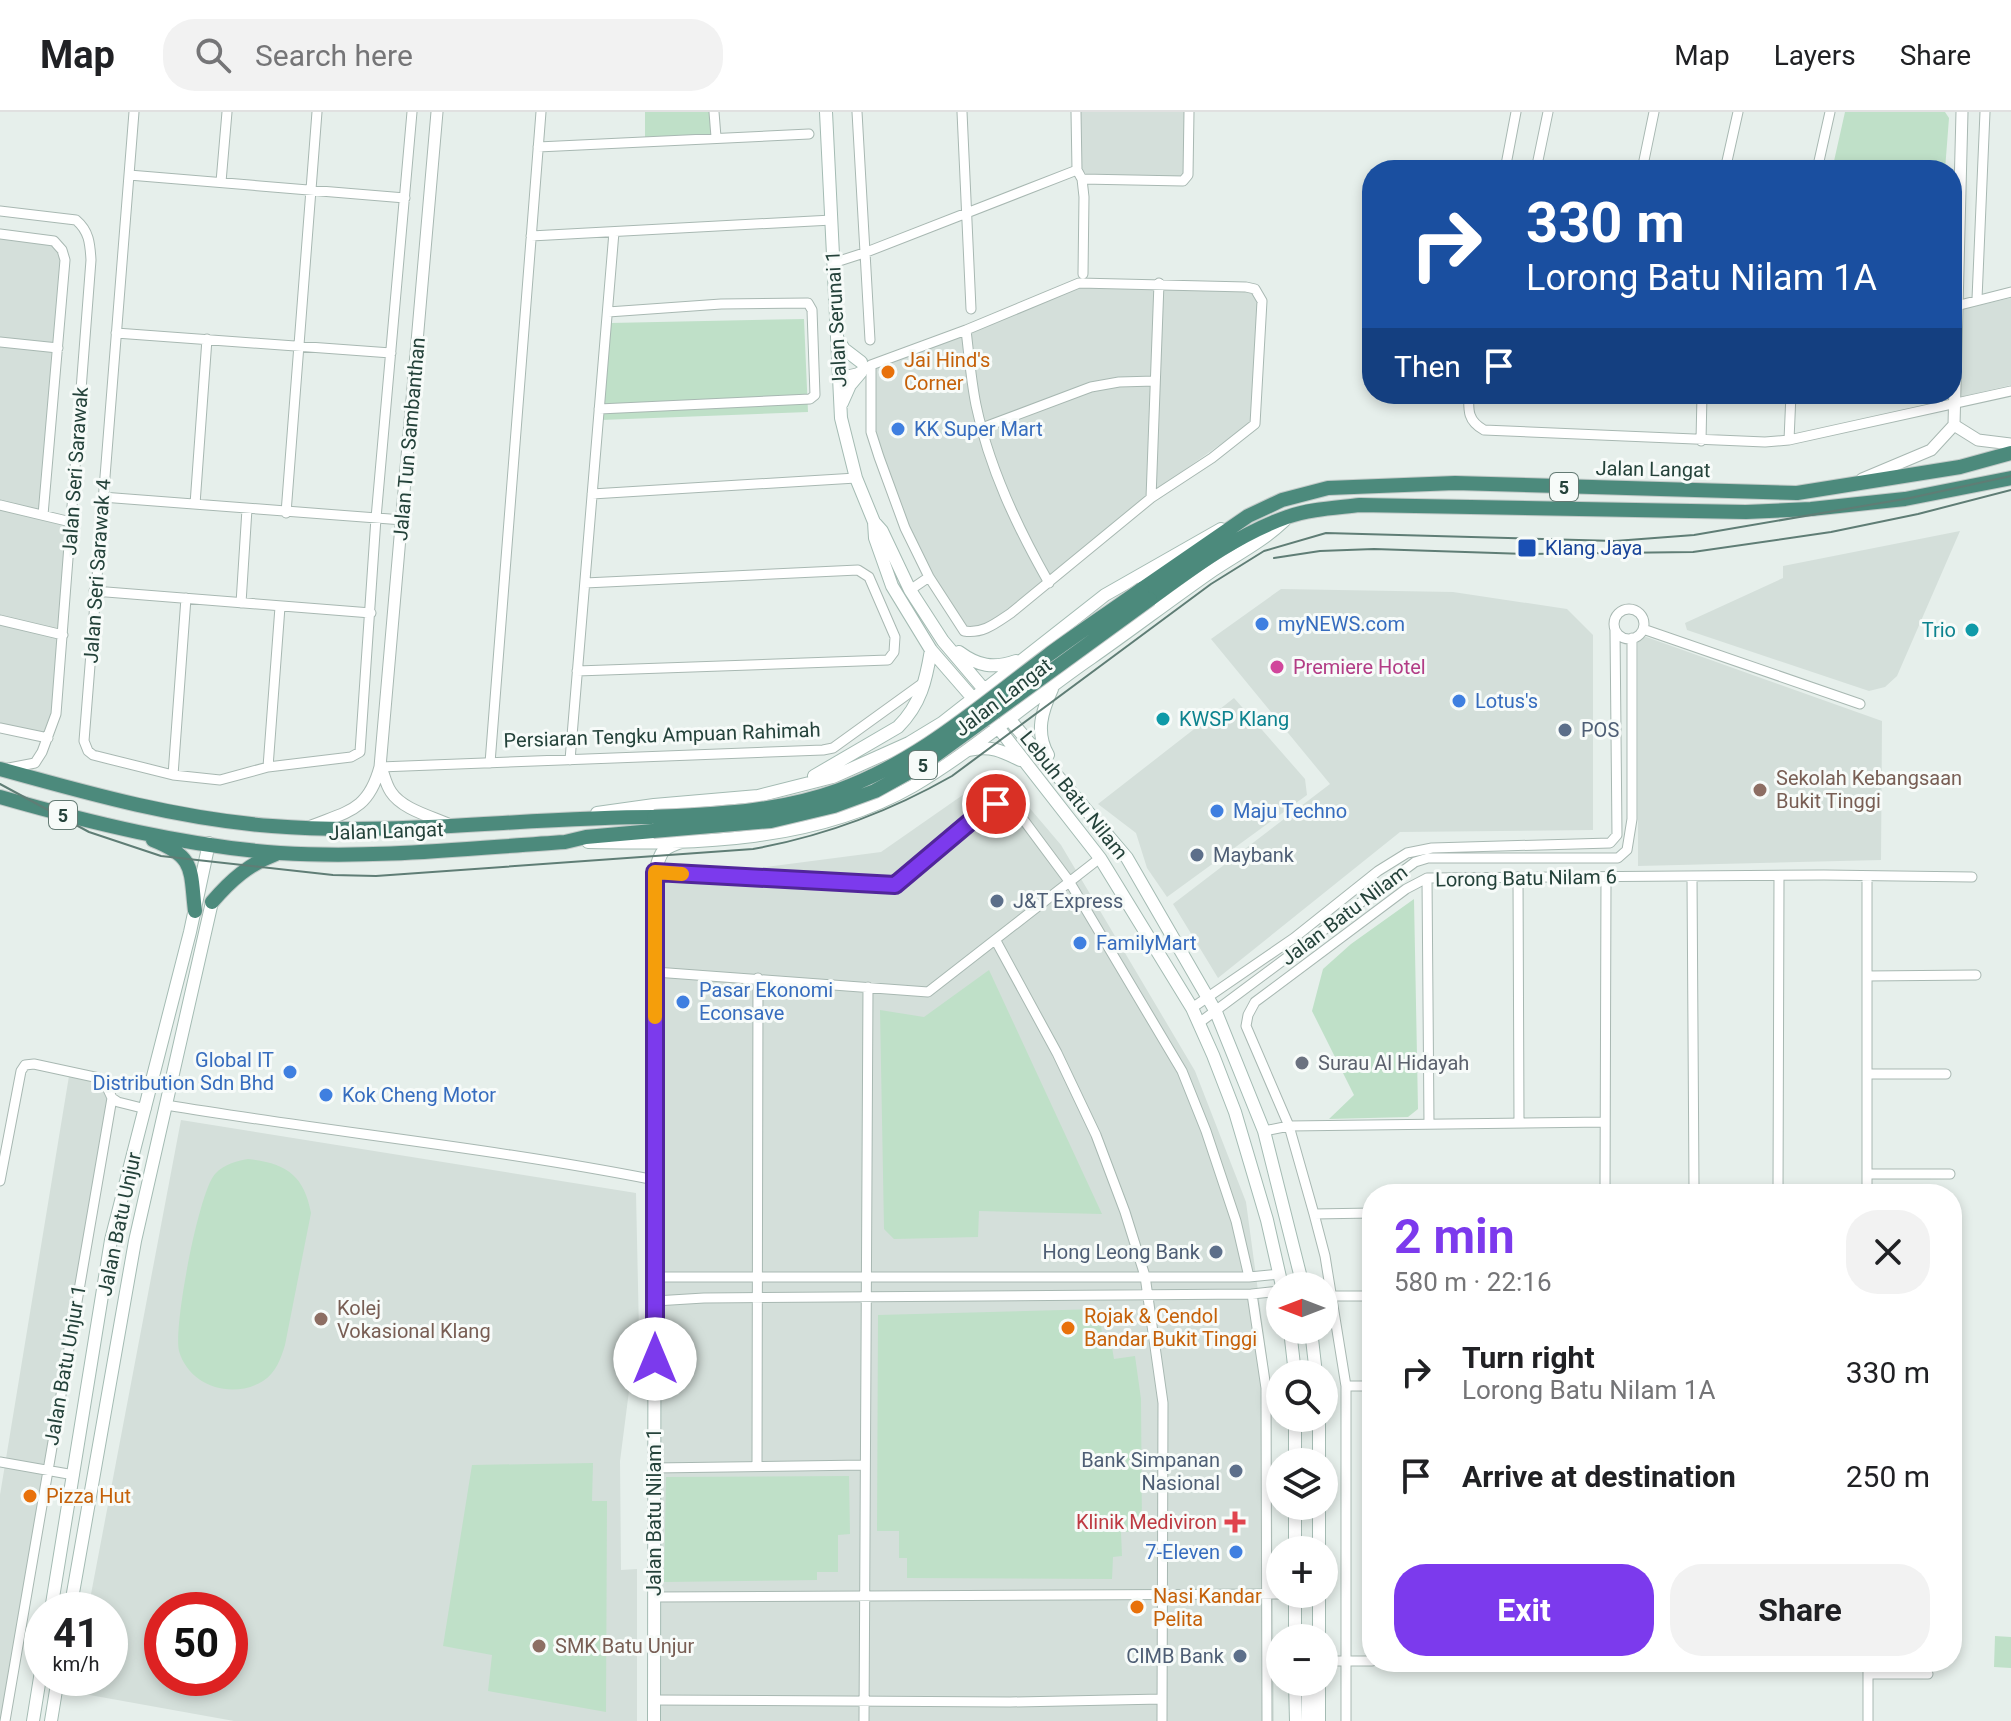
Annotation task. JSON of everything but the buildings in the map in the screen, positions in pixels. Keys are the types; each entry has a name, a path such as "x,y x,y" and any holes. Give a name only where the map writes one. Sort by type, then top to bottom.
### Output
{"highway":[{"name":"Jalan Langat","path":"1146,594 1248,516 1282,500 1328,488 1455,483 1797,493 1960,467 2011,453"},
{"name":"Jalan Langat","path":"209,843 280,853 390,854 565,842 653,824 751,812 806,800 862,781 916,754 1049,655 1202,560 1255,530 1289,516 1360,505 1746,512 1811,509 1905,499 2011,478"},
{"name":"5","path":"0,768 147,808 213,820 308,828 448,824"},
{"name":"5","path":"0,797 128,830 209,843"},
{"name":"Jalan Langat","path":"448,824 579,817 653,824"},
{"path":"209,843 213,820"},
{"path":"128,830 169,846 189,864 195,911"},
{"path":"212,902 233,878 258,861 280,853"}],"main road":[{"name":"Jalan Serunai 1","path":"826,112 844,436 856,478 874,522"},
{"path":"837,338 844,349 864,366 850,385 841,405"},
{"name":"Jalan Langat","path":"579,817 654,805 758,796 833,777 909,743 942,723 1105,595 1202,538 1248,516"},
{"name":"Jalan Langat","path":"565,842 710,841 780,833 852,814 903,791 931,774 1289,516"},
{"name":"Lebuh Batu Nilam","path":"874,522 882,531 910,590 943,641 1127,858 1208,997 1264,1131 1300,1272"},
{"name":"Lebuh Batu Nilam","path":"874,522 875,538 892,586 931,650 997,726 1100,858 1192,1008 1235,1112 1267,1220 1278,1272"},
{"path":"1049,638 1034,659 1034,672 1041,679 1067,674"},
{"path":"943,641 967,658 988,666 1001,666 1023,658"},
{"path":"794,787 898,727 918,703 931,650"},
{"path":"1053,686 1043,709 1041,744 1057,773"},
{"path":"909,743 934,734 945,740 948,750 931,774"},
{"path":"963,751 995,748 1026,764"},
{"path":"655,872 665,847 684,841"},
{"name":"Jalan Batu Unjur","path":"54,1592 111,1240 195,911 209,843"},
{"path":"623,843 645,850 655,872"},
{"name":"Jalan Batu Nilam 1","path":"654,1721 655,872"},
{"name":"Jalan Batu Unjur","path":"73,1592 135,1241 212,902"},
{"path":"1294,1272 1296,1258"},
{"path":"74,1475 83,1473 96,1459"},
{"path":"33,1721 37,1696"},
{"path":"51,1721 55,1696"},
{"path":"1295,1696 1296,1721"},
{"path":"1308,1696 1308,1721"},
{"path":"1319,1696 1319,1721"}],"street":[{"name":"Jalan Seri Sarawak 4","path":"134,112 94,591 84,741 88,751 93,755 173,775 220,780 268,767 351,757 360,752 371,613"},
{"path":"221,182 227,112"},
{"path":"286,513 317,112"},
{"path":"94,591 371,613 376,518 412,112"},
{"name":"Jalan Tun Sambanthan","path":"308,828 367,799 380,767 437,112"},
{"path":"490,763 541,112"},
{"path":"714,112 716,137"},
{"name":"Jalan Serunai 1","path":"857,112 870,340"},
{"path":"962,112 971,309"},
{"path":"1076,112 1079,174 1084,197 1083,274"},
{"path":"833,263 1079,174 1183,181 1188,175 1189,112"},
{"path":"1507,160 1516,112"},
{"path":"1538,160 1548,112"},
{"path":"1644,160 1654,112"},
{"path":"1727,160 1738,112"},
{"path":"1819,160 1830,112"},
{"path":"1959,160 1962,112"},
{"path":"1977,299 1985,112"},
{"path":"538,147 809,134"},
{"path":"129,175 405,198"},
{"name":"Jalan Seri Sarawak","path":"0,211 76,220 90,238 91,260 56,714 35,763 24,767 0,768"},
{"path":"531,236 832,220"},
{"path":"570,760 614,232"},
{"path":"0,234 54,241 62,250 65,260 43,515"},
{"path":"838,371 864,366 966,330 1079,283 1159,283 1255,289 1262,301 1255,424 1241,437 1151,498 1011,613 987,629 975,632 964,631 929,577 905,528 871,432 864,366"},
{"path":"1151,498 1159,283"},
{"path":"1962,304 2011,292"},
{"path":"599,409 810,399 815,395 812,310 808,303 721,304 608,312"},
{"path":"966,330 982,428 1010,511 1049,583"},
{"path":"116,333 391,353"},
{"path":"195,504 207,339"},
{"path":"0,342 58,348"},
{"path":"982,428 1091,387 1155,381"},
{"path":"1962,403 2011,391"},
{"path":"1468,404 1468,414 1473,424 1484,430 1701,441 1789,440 1957,404"},
{"path":"1701,441 1702,404"},
{"path":"1789,440 1791,404"},
{"path":"1843,487 1931,450 1954,425 1953,405"},
{"path":"1954,425 1978,440 2011,444"},
{"path":"592,494 856,478"},
{"path":"102,497 403,520"},
{"path":"0,505 71,522"},
{"path":"241,603 247,509"},
{"path":"577,671 888,660 894,652 895,637 869,577 858,570 585,583"},
{"path":"910,590 929,577"},
{"path":"173,775 186,598"},
{"path":"268,767 280,607"},
{"path":"1615,630 1623,637 1632,638 1643,629 1644,623 1639,613 1628,609 1618,613 1615,618 1615,630 1617,835 1615,839 1627,850"},
{"path":"0,620 63,635"},
{"path":"1643,629 1860,704"},
{"path":"1627,850 1632,819 1632,638"},
{"name":"Persiaran Tengku Ampuan Rahimah","path":"380,767 811,752 833,748 925,682"},
{"path":"0,728 48,738"},
{"path":"380,767 390,792 396,798 448,824"},
{"path":"655,872 895,885 984,810 996,804 1009,805 1017,811 1069,881 1182,1071 1236,1221 1249,1277"},
{"name":"Jalan Batu Nilam","path":"1192,1008 1294,938 1378,871 1407,853 1419,849 1459,847 1610,843 1615,839"},
{"name":"Jalan Batu Nilam","path":"1199,1023 1415,862 1428,858 1618,858 1627,850"},
{"path":"655,972 928,992 1100,858"},
{"path":"1692,876 1694,1184"},
{"path":"1778,1184 1779,876"},
{"path":"1518,877 1519,1123"},
{"path":"1867,877 1867,1184"},
{"name":"Lorong Batu Nilam 6","path":"1289,1126 1246,1026 1255,1002 1406,889 1427,878 1972,877"},
{"path":"1427,878 1429,1124"},
{"path":"1605,1184 1606,878"},
{"path":"1331,924 1351,929"},
{"path":"996,941 1057,1053 1096,1135 1145,1276 1163,1403 1162,1721"},
{"path":"1867,976 1976,975"},
{"path":"757,1465 758,978"},
{"path":"864,1721 868,987"},
{"path":"0,1181 21,1071 25,1065 34,1064 99,1078 118,1102 146,1109"},
{"path":"1867,1074 1946,1074"},
{"name":"Jalan Batu Unjur 1","path":"5,1721 112,1098"},
{"path":"166,1105 291,1125 430,1142 655,1180"},
{"path":"1264,1131 1289,1126 1605,1122"},
{"path":"1289,1126 1327,1272"},
{"path":"1867,1174 1950,1174"},
{"path":"1314,1214 1362,1213"},
{"path":"655,1277 1145,1276 1249,1277 1266,1281"},
{"path":"655,1301 1252,1294 1266,1289"},
{"path":"1252,1294 1266,1388 1267,1536"},
{"path":"1338,1296 1362,1296"},
{"path":"1338,1335 1346,1386 1346,1721"},
{"path":"1346,1386 1362,1386"},
{"path":"0,1462 74,1475"},
{"path":"654,1468 865,1465"},
{"path":"654,1597 1266,1596"},
{"path":"1267,1721 1268,1608"},
{"path":"1338,1661 1362,1661"},
{"path":"1868,1721 1868,1674 1928,1674"},
{"path":"654,1700 1162,1699"}],"shaded area":[{"path":"1081,112 1186,112 1184,173 1180,178 1087,175 1082,169"},
{"path":"0,237 52,245 61,260 39,518 67,525 52,713 46,735 0,724"},
{"path":"1080,287 1253,292 1259,304 1252,422 1146,497 1029,594 981,628 967,628 933,576 881,454 875,432 875,367"},
{"path":"2011,298 2011,385 1962,397 1963,309"},
{"path":"1960,531 1897,676 1885,687 1869,691 1687,630 1685,623 1783,578 1783,566"},
{"path":"1281,589 1453,592 1567,609 1593,635 1593,830 1400,832 1218,978 1173,904 1330,784 1211,639"},
{"name":"Sekolah Kebangsaan Bukit Tinggi","path":"1638,634 1882,721 1881,860 1638,866"},
{"path":"1234,698 1305,779 1307,795 1167,897 1147,868 1136,833 1098,804"},
{"path":"1005,779 1061,845 1195,1071 1246,1202 1267,1360 1266,1432 1271,1432 1272,1448 1266,1448 1266,1520 1272,1520 1272,1536 1266,1536 1266,1608 1273,1608 1273,1624 1266,1624 1266,1696 1274,1696 1274,1721 660,1721 658,881 881,852 980,783"},
{"path":"69,1076 96,1081 108,1098 0,1721 0,1495"},
{"name":"Kolej Vokasional Klang","path":"181,1120 636,1193 640,1378 629,1391 620,1461 621,1570 637,1569 637,1721 234,1721 95,1696 128,1696 128,1592 91,1592"}],"green space":[{"path":"645,112 711,112 713,134 645,137"},
{"path":"1845,112 1945,112 1949,118 1946,160 1834,160"},
{"path":"804,319 808,412 601,420 610,323"},
{"path":"1414,899 1418,1109 1408,1117 1329,1119 1354,1095 1312,1011 1323,969 1351,944"},
{"path":"989,970 1102,1214 979,1211 978,1237 894,1239 884,1229 880,1010 924,1017"},
{"path":"248,1159 273,1164 291,1173 304,1189 311,1213 285,1345 277,1365 263,1381 251,1387 225,1389 202,1381 184,1363 179,1351 180,1316 195,1231 209,1186 222,1168"},
{"path":"1100,1309 1102,1335 1110,1335 1114,1359 1135,1356 1141,1399 1142,1531 1121,1532 1122,1556 1113,1557 1112,1579 907,1578 907,1558 899,1558 899,1531 877,1531 878,1315"},
{"name":"SMK Batu Unjur","path":"593,1463 592,1501 607,1501 606,1712 488,1691 492,1655 443,1646 472,1465"},
{"path":"849,1476 850,1534 838,1535 838,1572 817,1572 817,1580 664,1582 666,1477"},
{"path":"1995,1636 2011,1637 2011,1668 1994,1667"}],"tram line":[{"path":"0,784 89,832 161,856 333,875 376,876 753,849 856,821 952,776 1211,584 1264,551 1326,533 1615,541 1694,535 1910,498 2011,476"},
{"path":"1274,558 1320,551 1374,549 1526,554 1693,552 1831,532 2011,490"}],"slow traffic":[{"path":"655,1017 655,872 682,874"}],"place":[{"name":"Jai Hind's Corner","path":"888,372"},
{"name":"KK Super Mart","path":"898,429"},
{"name":"Klang Jaya","path":"1527,548"},
{"name":"myNEWS.com","path":"1262,624"},
{"name":"Trio","path":"1972,630"},
{"name":"Premiere Hotel","path":"1277,667"},
{"name":"Lotus's","path":"1459,701"},
{"name":"KWSP Klang","path":"1163,719"},
{"name":"POS","path":"1565,730"},
{"name":"Sekolah Kebangsaan Bukit Tinggi","path":"1760,790"},
{"name":"Maju Techno","path":"1217,811"},
{"name":"Maybank","path":"1197,855"},
{"name":"J&T Express","path":"997,901"},
{"name":"FamilyMart","path":"1080,943"},
{"name":"Pasar Ekonomi Econsave","path":"683,1002"},
{"name":"Surau Al Hidayah","path":"1302,1063"},
{"name":"Global IT Distribution Sdn Bhd","path":"290,1072"},
{"name":"Kok Cheng Motor","path":"326,1095"},
{"name":"Hong Leong Bank","path":"1216,1252"},
{"name":"Kolej Vokasional Klang","path":"321,1319"},
{"name":"Rojak & Cendol Bandar Bukit Tinggi","path":"1068,1328"},
{"name":"Bank Simpanan Nasional","path":"1236,1471"},
{"name":"Pizza Hut","path":"30,1496"},
{"name":"Klinik Mediviron","path":"1235,1522"},
{"name":"7-Eleven","path":"1236,1552"},
{"name":"Nasi Kandar Pelita","path":"1137,1607"},
{"name":"SMK Batu Unjur","path":"539,1646"},
{"name":"CIMB Bank","path":"1240,1656"}],"route":[{"path":"655,1359 655,872 895,885 984,810 996,804"}]}
